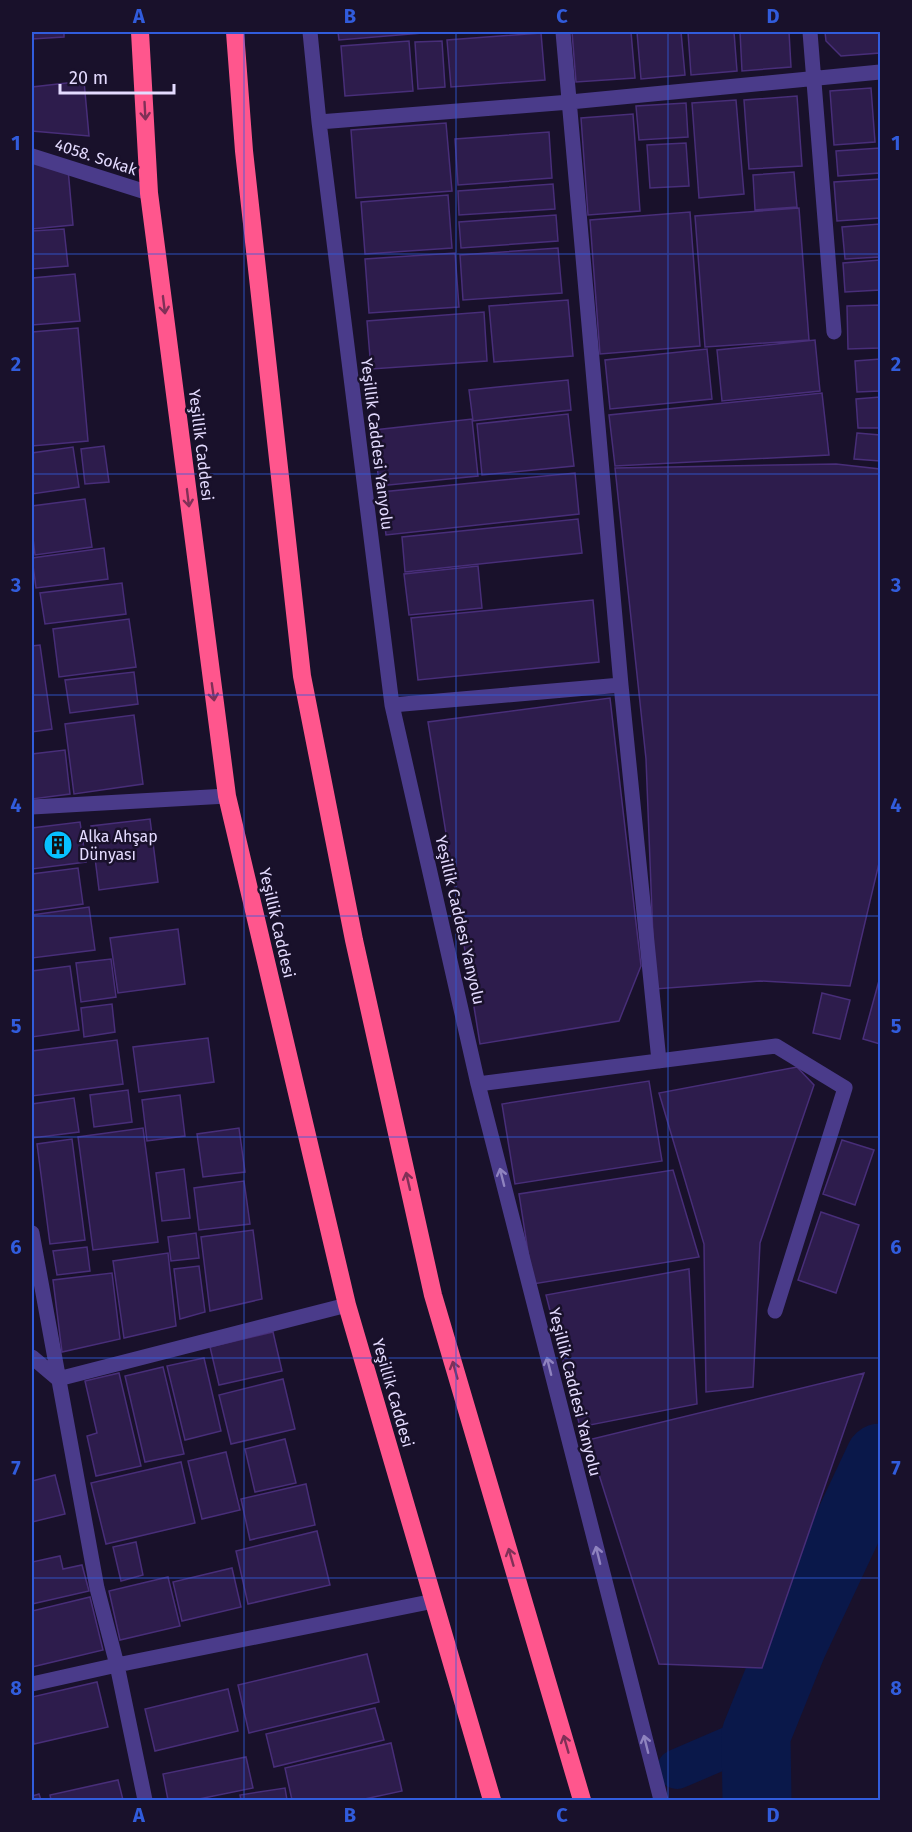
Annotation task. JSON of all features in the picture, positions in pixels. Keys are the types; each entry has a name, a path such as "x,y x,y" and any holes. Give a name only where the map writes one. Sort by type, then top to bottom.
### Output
{"highway":[{"name":"Yeşillik Caddesi","path":"140,32 150,193 227,796 347,1305 492,1800"},
{"path":"235,32 244,151 302,676 351,929 433,1295 582,1800"}],"street":[{"name":"Yeşillik Caddesi Yanyolu","path":"310,32 319,122 392,705 478,1084 660,1800"},
{"path":"563,32 621,685 659,1061"},
{"path":"810,32 834,332"},
{"path":"319,122 570,102 880,72"},
{"name":"4058. Sokak","path":"32,156 150,193"},
{"path":"392,705 621,685"},
{"path":"32,807 227,796"},
{"path":"478,1084 776,1046 845,1088 775,1311"},
{"path":"32,1233 97,1588 117,1665 145,1800"},
{"path":"58,1379 347,1305"},
{"path":"32,1357 58,1379"},
{"path":"32,1684 434,1601"}],"building":[{"path":"32,32 64,32 64,37 32,39"},
{"path":"338,32 435,32 339,40"},
{"path":"572,32 631,32 635,78 576,82"},
{"path":"637,32 681,32 685,75 641,79"},
{"path":"688,32 734,32 737,71 691,75"},
{"path":"740,32 789,32 791,67 742,71"},
{"path":"825,32 880,32 880,53 841,56 826,41"},
{"path":"541,33 545,80 451,87 447,40"},
{"path":"409,41 413,91 345,96 341,46"},
{"path":"442,41 445,87 418,89 415,42"},
{"path":"84,81 89,136 32,131 32,87"},
{"path":"871,88 875,142 834,145 830,91"},
{"path":"797,96 802,166 749,169 744,100"},
{"path":"736,100 744,194 699,198 692,103"},
{"path":"686,103 688,137 639,140 636,106"},
{"path":"633,114 640,211 588,215 581,118"},
{"path":"446,123 452,191 356,198 351,130"},
{"path":"549,132 552,178 458,185 455,139"},
{"path":"686,143 689,186 650,188 647,145"},
{"path":"880,148 880,173 838,176 836,151"},
{"path":"32,162 68,169 73,225 32,229"},
{"path":"794,172 797,207 755,210 753,175"},
{"path":"880,179 880,218 837,221 834,182"},
{"path":"553,184 555,209 459,215 458,191"},
{"path":"448,195 452,248 365,254 361,202"},
{"path":"799,208 809,340 705,347 695,216"},
{"path":"690,212 700,346 600,354 590,220"},
{"path":"556,215 558,241 461,248 459,222"},
{"path":"880,224 880,257 845,259 842,227"},
{"path":"64,229 68,266 32,269 32,231"},
{"path":"558,248 562,293 463,300 460,255"},
{"path":"455,253 459,307 369,313 365,259"},
{"path":"880,260 880,290 845,292 843,263"},
{"path":"75,274 80,321 32,325 32,278"},
{"path":"568,300 573,356 494,362 489,306"},
{"path":"880,305 880,348 848,349 847,306"},
{"path":"484,312 487,361 371,369 367,321"},
{"path":"78,328 88,441 32,446 32,332"},
{"path":"815,340 820,391 722,401 717,350"},
{"path":"707,349 712,399 610,409 605,360"},
{"path":"880,359 880,391 857,392 855,361"},
{"path":"568,380 571,410 473,421 469,390"},
{"path":"822,393 829,455 615,466 609,415"},
{"path":"880,397 880,428 858,428 856,399"},
{"path":"568,414 574,466 482,475 477,424"},
{"path":"472,419 478,476 379,486 374,430"},
{"path":"857,433 880,435 880,461 854,459"},
{"path":"104,446 109,482 85,484 81,449"},
{"path":"73,447 79,487 32,494 32,453"},
{"path":"836,464 880,469 880,859 850,986 760,981 655,989 646,759 615,468"},
{"path":"575,473 579,514 386,535 381,492"},
{"path":"85,499 92,547 35,555 32,506"},
{"path":"578,519 582,553 405,572 402,537"},
{"path":"104,548 108,579 36,588 32,558"},
{"path":"478,566 482,608 409,615 404,574"},
{"path":"122,583 126,614 45,624 40,593"},
{"path":"593,600 599,662 418,680 411,618"},
{"path":"129,619 136,667 59,677 53,629"},
{"path":"40,645 52,729 32,732 32,646"},
{"path":"134,672 138,704 70,713 65,680"},
{"path":"610,698 641,966 619,1021 480,1044 428,722"},
{"path":"134,715 143,784 74,794 65,724"},
{"path":"65,750 70,794 32,799 32,754"},
{"path":"150,819 158,882 99,890 91,826"},
{"name":"Alka Ahşap Dünyası","path":"80,822 86,862 32,869 32,828"},
{"path":"78,868 83,904 32,911 32,874"},
{"path":"89,907 95,950 32,958 32,915"},
{"path":"178,929 185,984 118,993 110,938"},
{"path":"111,959 116,997 81,1002 76,963"},
{"path":"70,966 79,1030 32,1037 32,971"},
{"path":"880,977 880,1044 863,1039"},
{"path":"822,993 850,1000 840,1039 813,1033"},
{"path":"112,1004 115,1032 84,1037 81,1008"},
{"path":"208,1038 214,1082 139,1092 133,1047"},
{"path":"117,1040 123,1084 32,1096 32,1051"},
{"path":"797,1067 814,1085 760,1243 753,1387 706,1392 704,1244 659,1093"},
{"path":"649,1081 662,1161 515,1184 502,1104"},
{"path":"128,1090 132,1122 94,1127 90,1095"},
{"path":"180,1095 185,1136 147,1141 142,1100"},
{"path":"74,1098 79,1132 32,1138 32,1104"},
{"path":"143,1128 158,1242 93,1250 78,1137"},
{"path":"239,1128 245,1172 203,1177 197,1134"},
{"path":"72,1139 85,1240 50,1244 37,1144"},
{"path":"842,1140 874,1150 855,1205 823,1194"},
{"path":"184,1169 190,1218 162,1221 156,1173"},
{"path":"673,1170 699,1257 533,1284 519,1194"},
{"path":"244,1181 250,1224 199,1230 194,1188"},
{"path":"821,1212 859,1225 836,1293 798,1280"},
{"path":"253,1230 262,1299 210,1311 201,1237"},
{"path":"196,1233 199,1258 171,1261 168,1237"},
{"path":"87,1247 90,1271 57,1275 53,1251"},
{"path":"168,1253 176,1326 124,1338 113,1261"},
{"path":"199,1266 205,1312 180,1319 174,1269"},
{"path":"689,1269 697,1404 580,1427 546,1295"},
{"path":"112,1273 120,1339 62,1352 53,1280"},
{"path":"273,1332 282,1371 219,1385 210,1347"},
{"path":"204,1358 221,1431 185,1440 167,1366"},
{"path":"163,1367 184,1454 145,1462 125,1376"},
{"path":"119,1373 141,1466 96,1476 87,1436 97,1433 85,1381"},
{"path":"864,1373 762,1668 659,1664 588,1440"},
{"path":"283,1379 295,1429 231,1444 219,1395"},
{"path":"285,1439 296,1483 255,1492 245,1449"},
{"path":"226,1452 240,1510 202,1519 188,1461"},
{"path":"181,1462 195,1523 106,1544 91,1483"},
{"path":"55,1475 65,1514 32,1522 32,1481"},
{"path":"306,1484 315,1525 250,1540 241,1499"},
{"path":"317,1531 330,1585 248,1604 236,1551"},
{"path":"136,1542 143,1575 121,1581 113,1547"},
{"path":"60,1556 63,1569 82,1565 89,1591 32,1604 32,1562"},
{"path":"232,1568 241,1607 182,1621 173,1582"},
{"path":"168,1577 180,1626 120,1640 109,1591"},
{"path":"90,1597 103,1650 32,1667 32,1611"},
{"path":"367,1654 379,1702 249,1733 238,1685"},
{"path":"97,1682 108,1727 34,1744 32,1697"},
{"path":"228,1689 238,1731 155,1751 145,1709"},
{"path":"375,1708 384,1740 274,1767 266,1734"},
{"path":"391,1743 402,1791 360,1800 292,1800 285,1768"},
{"path":"246,1757 253,1788 194,1800 168,1800 163,1774"},
{"path":"118,1780 123,1800 51,1800 50,1795"},
{"path":"285,1788 287,1800 241,1800 240,1795"},
{"path":"39,1794 41,1800 32,1800 32,1796"}],"waterway":[{"path":"757,1800 756,1735 793,1643 880,1458"},
{"path":"677,1769 756,1735"}],"place":[{"name":"Alka Ahşap Dünyası","path":"58,845"}]}
